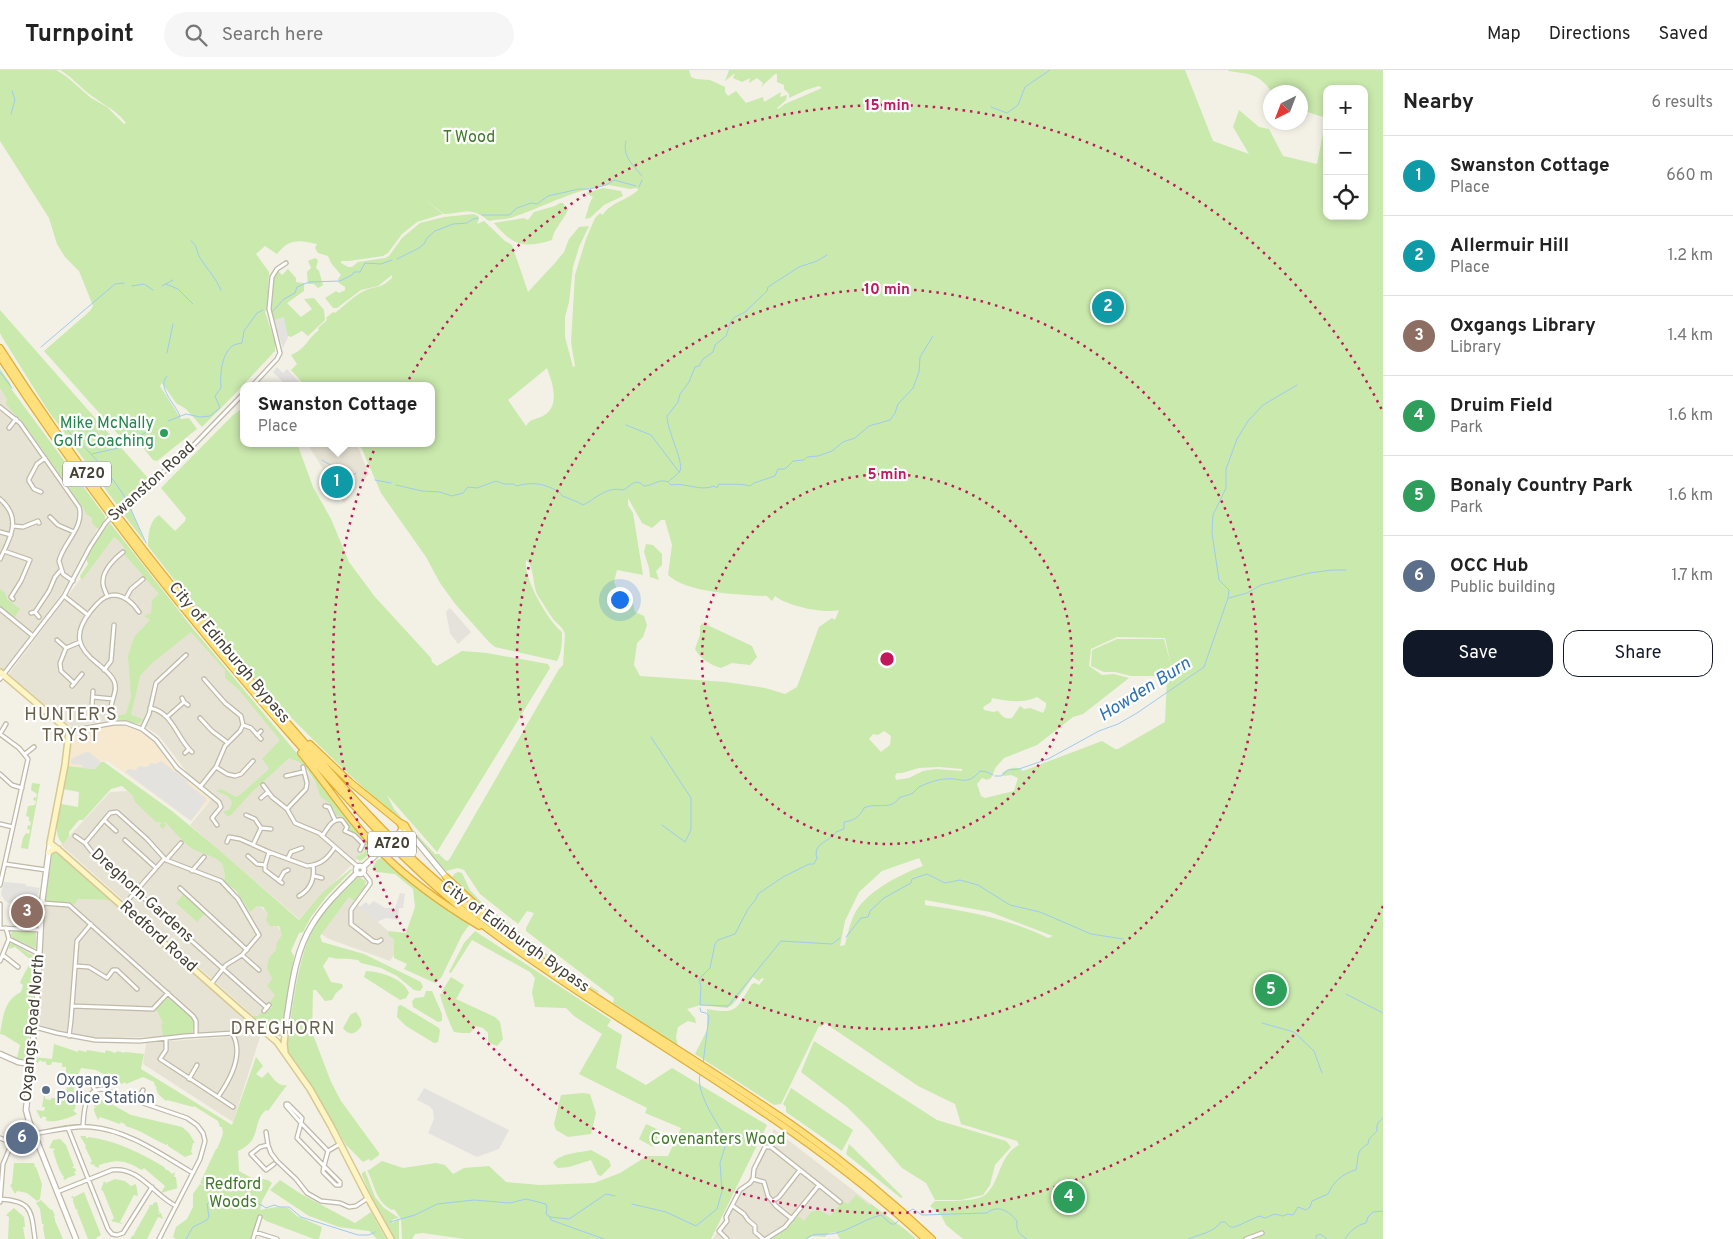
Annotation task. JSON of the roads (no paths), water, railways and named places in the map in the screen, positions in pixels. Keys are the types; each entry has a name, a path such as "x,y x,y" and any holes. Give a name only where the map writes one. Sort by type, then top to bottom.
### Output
{"highway":[{"name":"City of Edinburgh Bypass","path":"0,348 2,359 23,393 148,563 266,702 397,843 424,869 474,911 541,959 779,1116 841,1160 899,1211 925,1239"},
{"name":"City of Edinburgh Bypass","path":"2,359 123,523 326,776 418,870 480,923 656,1042 778,1121 899,1211"},
{"path":"266,702 350,782 405,825 409,832"},
{"path":"266,702 353,820 381,850 426,890 458,913 530,958"},
{"path":"399,822 402,826 400,831"},
{"path":"446,878 496,923 541,959"},
{"name":"City of Edinburgh Bypass","path":"908,1220 932,1239"}],"main road":[{"path":"1,675 69,731 68,748 50,843"},
{"path":"52,832 54,841 60,851"},
{"name":"Redford Road","path":"50,843 275,1040 310,1089 391,1239"},
{"path":"49,852 54,849 60,851"},
{"path":"265,1031 280,1032"},
{"path":"280,1032 274,1033 275,1040 284,1040"},
{"name":"Redford Road","path":"280,1032 284,1040 286,1055"}],"street":[{"path":"256,382 277,359 280,353 269,309 273,272 286,263"},
{"name":"Swanston Road","path":"1,675 64,596 90,547 105,524 122,505 182,457 240,397"},
{"path":"0,407 16,419 79,507 80,518 58,561 60,571 73,581"},
{"path":"9,428 16,419"},
{"path":"41,492 34,489 29,479 37,464 45,458"},
{"path":"0,559 13,526 10,511 1,499"},
{"path":"50,517 58,525 74,532"},
{"path":"13,526 23,527 38,521 39,523"},
{"path":"0,532 11,535"},
{"path":"4,550 30,560"},
{"path":"107,596 103,584 104,576 122,554"},
{"path":"13,598 11,597 22,581 32,555"},
{"path":"39,617 33,613 49,591 60,571"},
{"path":"126,598 132,589 142,582"},
{"path":"114,722 111,706 115,692 115,682 86,655 80,642 80,628 98,602 107,596 113,595 126,598 136,605 139,612"},
{"path":"64,596 88,615"},
{"path":"0,609 33,636"},
{"path":"104,670 111,661 114,625"},
{"path":"113,630 118,631"},
{"path":"57,640 66,648"},
{"path":"80,642 66,648 59,667 73,684 82,674"},
{"path":"142,729 150,708 156,682 185,656 188,662"},
{"path":"200,787 216,767 228,743 240,731 243,725 240,716 225,703 209,681 204,678"},
{"path":"92,706 93,690"},
{"path":"93,697 113,699"},
{"path":"167,717 183,700 188,705"},
{"path":"150,708 159,710 167,717 191,751 186,753"},
{"path":"201,721 228,743"},
{"path":"69,731 114,722 126,723 142,729 160,744 173,764 218,801 221,807 210,818 217,825"},
{"path":"0,885 28,762 25,754 15,744 0,734 6,724"},
{"path":"243,725 251,728 261,739"},
{"path":"257,735 261,731"},
{"path":"25,754 34,747"},
{"path":"216,767 235,778 241,774 250,762"},
{"path":"287,809 304,792 307,783 303,767"},
{"path":"286,776 303,772"},
{"path":"0,774 13,786 22,788"},
{"path":"307,783 312,783"},
{"path":"263,785 273,799 287,809 295,823 322,836 361,869 370,881 370,884 353,907 350,922 352,927 372,943 381,940"},
{"path":"261,798 268,792"},
{"path":"325,806 329,807 335,820"},
{"path":"85,843 110,813 117,812 147,839 165,860 218,880 238,899 259,934 247,950 229,963 210,984"},
{"path":"246,815 261,828 271,829"},
{"path":"104,820 116,831"},
{"path":"322,836 335,820"},
{"path":"335,820 343,821 347,827 345,831 354,834 362,844 360,850"},
{"path":"0,824 13,827"},
{"path":"254,845 261,828"},
{"path":"280,1032 287,1019 297,961 311,926 327,903 357,872 361,874 361,869 400,831 409,832 446,878"},
{"name":"Dreghorn Gardens","path":"75,836 267,1008"},
{"path":"227,842 229,837 240,839 301,864 313,865 325,860 335,848"},
{"path":"125,840 156,868"},
{"name":"Oxgangs Road North","path":"0,1200 3,1164 20,1124 29,1122 26,1110 34,1027 42,903 50,843"},
{"path":"123,906 156,868 181,844"},
{"path":"288,858 292,852 300,850"},
{"path":"269,852 265,865 267,872 280,882 284,872 288,870"},
{"path":"248,856 257,864 265,865"},
{"path":"192,871 204,857"},
{"path":"5,864 46,870"},
{"path":"299,897 308,889 314,876 313,865"},
{"path":"314,876 322,878"},
{"path":"180,888 247,950"},
{"path":"42,903 67,904 91,924 195,1018 196,1035"},
{"path":"0,904 0,928 40,930"},
{"path":"69,1036 77,939 91,924"},
{"path":"0,961 9,939 6,928"},
{"path":"9,939 39,954"},
{"path":"4,955 18,967"},
{"path":"242,955 259,970"},
{"path":"76,966 93,969 107,978 113,970 117,970 137,988"},
{"path":"72,1006 151,1009 157,1006 168,993"},
{"path":"34,1027 69,1036 95,1040 140,1041 233,1033 237,1043 237,1054 229,1081 218,1098"},
{"path":"166,1039 166,1050 158,1058 233,1107"},
{"path":"0,1054 18,1062 30,1064"},
{"path":"189,1079 197,1065"},
{"path":"91,1083 96,1090"},
{"path":"83,1126 86,1103 90,1095 96,1090 106,1090 187,1118 201,1128 204,1141 200,1159 159,1239"},
{"path":"138,1101 143,1090"},
{"path":"328,1151 301,1123 286,1104 302,1118 301,1123 297,1138 324,1166 340,1182 340,1185 336,1185 323,1172 324,1166 328,1151 340,1144"},
{"path":"29,1122 76,1239"},
{"path":"34,1134 83,1126 110,1131 154,1150 193,1173"},
{"path":"68,1128 112,1234 121,1234 127,1227 152,1187"},
{"path":"265,1131 268,1145 277,1161 296,1179 307,1193 321,1201 340,1202 353,1207 368,1198"},
{"path":"0,1138 12,1143"},
{"path":"268,1145 260,1147 251,1154 265,1170 274,1164"},
{"path":"727,1239 719,1231 726,1221 726,1217 740,1190 750,1184 753,1179 754,1169 764,1149 768,1146 840,1202"},
{"path":"57,1192 112,1170 118,1170 133,1175 176,1206"},
{"path":"773,1201 779,1197 800,1170"},
{"path":"753,1179 764,1182 766,1193 776,1206 792,1219"},
{"path":"733,1206 744,1214 755,1226 755,1232 764,1239 782,1230 819,1185"},
{"path":"0,1200 19,1201 26,1206 31,1215 35,1239"},
{"path":"253,1239 260,1217"},
{"path":"255,1232 278,1239"},
{"path":"1246,1239 1262,1233"}],"waterway":[{"path":"991,107 1007,113 1018,105 1025,87 1050,70"},
{"path":"11,114 15,100 12,91"},
{"path":"626,141 627,156 642,176"},
{"path":"482,215 509,215 517,208 531,203 537,204 548,196 579,189 590,189 606,185 614,180 636,186"},
{"path":"639,187 642,180"},
{"path":"397,259 419,248 435,231 453,224 467,223 478,218"},
{"path":"191,241 221,290"},
{"path":"396,485 422,491 440,492 452,496 463,493 468,487 477,488 496,481 517,486 539,484 554,489 562,496 583,505 606,491 623,490 638,482 644,486 662,481 668,482 680,471 681,466 667,416 678,402 680,394 689,382 695,367 699,366 703,359 713,352 715,345 726,336 731,321 745,312 767,291 768,287 799,267 817,261 827,255"},
{"path":"273,311 284,299 295,293 297,287 309,282 340,281 354,272 360,272 365,263 381,264 392,260"},
{"path":"162,286 173,280"},
{"path":"41,347 115,284 124,283"},
{"path":"132,286 144,284 153,290"},
{"path":"166,284 178,289 193,304"},
{"path":"168,421 186,414 200,417 210,416 220,408 215,396 221,388 221,372 225,356 232,346 242,343 244,331 257,313 263,310"},
{"path":"167,353 173,324"},
{"path":"669,483 671,485 704,488 714,486 717,488 719,484 750,486 775,476 778,469 785,469 793,461 804,460 807,457 818,456 832,451 843,442 855,438 869,426 890,420 898,404 913,388 919,372 920,357 933,336"},
{"path":"0,372 12,388"},
{"path":"167,376 164,380 165,391 180,416"},
{"name":"Howden Burn","path":"995,776 1001,776 1008,770 1019,769 1048,759 1099,731 1118,724 1204,667 1228,598 1229,590 1219,580 1212,533 1213,515 1226,488 1226,469 1237,439 1248,421 1263,405 1297,385"},
{"path":"62,425 105,469 126,499"},
{"path":"626,425 651,435 679,472"},
{"path":"92,454 118,448 150,430"},
{"path":"322,460 345,474 353,475 356,473"},
{"path":"375,480 391,483"},
{"path":"128,503 146,543"},
{"path":"1229,598 1247,593 1261,585 1309,573 1346,570"},
{"path":"651,737 691,798 691,830 685,842 662,825"},
{"name":"Howden Burn","path":"840,938 832,944 781,941 728,1006 700,1005 701,987 699,979 710,968 715,944 718,940 735,934 758,894 783,877 809,864 814,864 819,846 836,832 844,829 844,822 856,818 864,808 892,804 899,798 913,793 919,787 932,782 945,779 967,780 980,771 993,775"},
{"path":"846,937 861,918 868,917 870,911 884,898 911,883 912,879 927,874 945,883 960,880 978,885 1010,905 1040,912 1091,934 1123,939"},
{"path":"1346,994 1383,1013"},
{"name":"Howden Burn","path":"700,1008 701,1012 709,1016 703,1064"},
{"path":"1262,1023 1294,1032 1314,1051 1322,1073"},
{"name":"Howden Burn","path":"632,1204 666,1212 696,1226 717,1209 722,1191 720,1163 727,1140 704,1099 699,1082 700,1074"},
{"path":"1188,1239 1210,1231 1221,1222 1225,1222 1230,1227 1235,1227 1259,1216 1265,1218 1275,1214 1283,1216 1293,1215 1298,1207 1306,1210 1310,1207 1312,1201 1328,1194 1339,1179 1347,1173 1356,1170 1359,1152 1368,1144 1369,1139 1377,1131 1378,1124 1383,1118"},
{"name":"Howden Burn","path":"550,1217 569,1219 606,1194 615,1196"},
{"path":"186,1239 193,1227 209,1217 207,1204 210,1202 231,1204 237,1199 259,1204 266,1208 274,1205 289,1207 301,1217 358,1235 369,1235 375,1232"},
{"path":"390,1222 415,1215 437,1204 474,1200 510,1203 526,1199 546,1204 546,1214 551,1220 604,1239"},
{"path":"906,1213 913,1209 922,1215 987,1213 991,1210 999,1209 1014,1217 1017,1221 1019,1232 1027,1239"},
{"path":"1345,1239 1354,1229 1366,1223 1368,1217 1373,1212 1383,1211"},
{"path":"806,1239 816,1234 832,1234 842,1231 881,1215 891,1224 895,1224 900,1219"},
{"path":"1316,1239 1316,1236 1320,1234 1327,1239"}],"place":[{"name":"Allermuir Hill","path":"1108,307"},
{"name":"Mike McNally Golf Coaching","path":"164,433"},
{"name":"Swanston Cottage","path":"337,482"},
{"name":"Oxgangs Library","path":"27,912"},
{"name":"Bonaly Country Park","path":"1271,990"},
{"name":"Oxgangs Police Station","path":"46,1090"},
{"name":"OCC Hub","path":"22,1138"},
{"name":"Druim Field","path":"1069,1197"}],"district":[{"name":"HUNTER'S TRYST","path":"71,725"},
{"name":"DREGHORN","path":"283,1029"}],"park label":[{"name":"T Wood","path":"469,138"},
{"name":"Covenanters Wood","path":"718,1140"},
{"name":"Redford Woods","path":"233,1194"}]}
